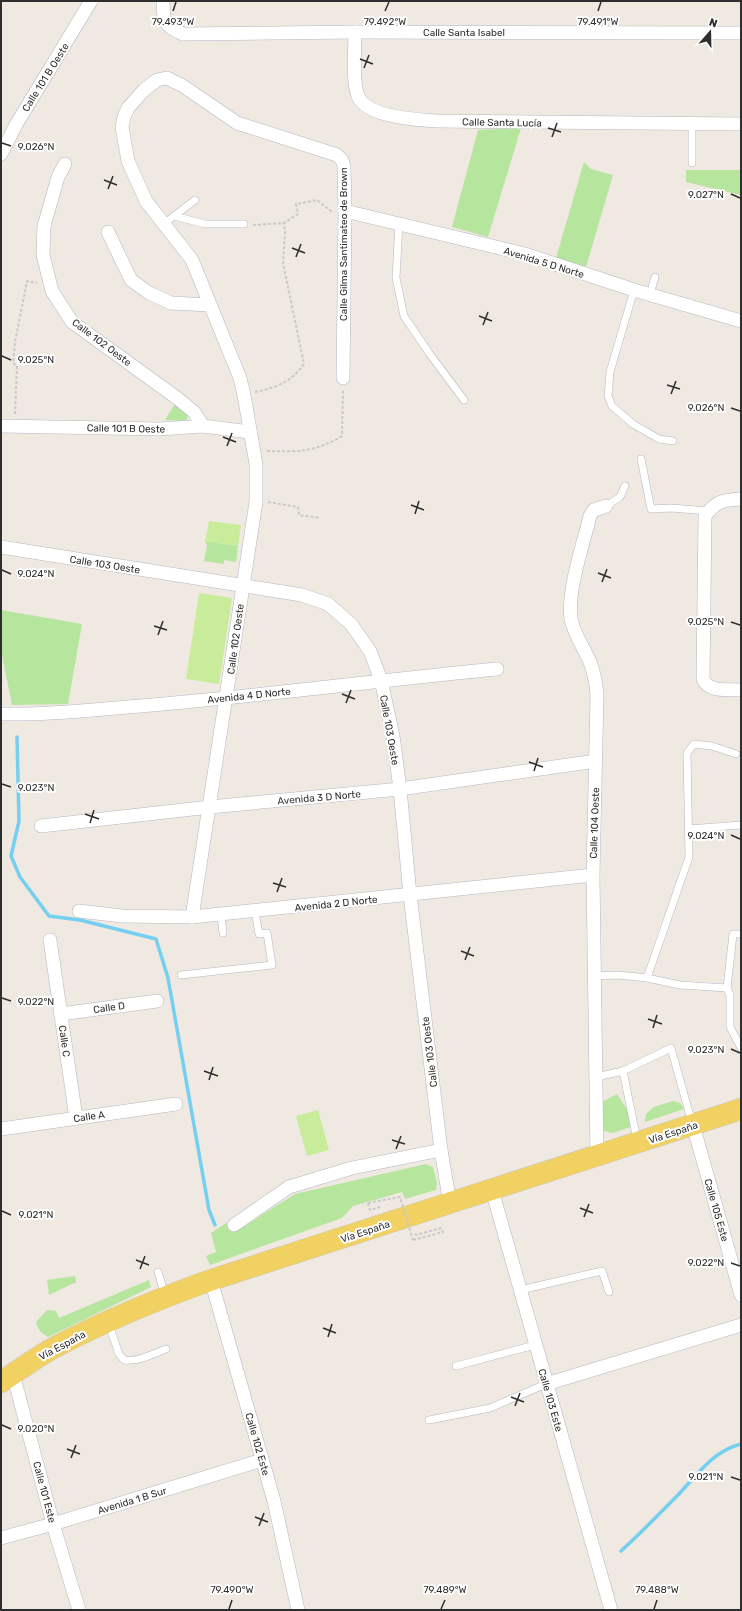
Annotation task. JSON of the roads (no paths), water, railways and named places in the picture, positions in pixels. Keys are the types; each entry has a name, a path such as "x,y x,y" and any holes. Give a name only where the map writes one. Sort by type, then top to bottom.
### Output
{"main road":[{"name":"Vía España","path":"7,1378 56,1346 166,1296 211,1280 741,1109"}],"street":[{"name":"Calle 101 B Oeste","path":"1,154 17,122 91,1"},
{"name":"Calle Santa Isabel","path":"163,1 164,17 170,28 183,34 355,32 741,33"},
{"name":"Calle Santa Lucía","path":"355,32 355,87 358,98 366,105 377,111 398,117 437,121 741,124"},
{"name":"Calle Gilma Santimateo de Brown","path":"250,432 240,378 192,260 169,220 146,201 128,161 122,127 128,108 144,90 157,80 167,78 183,86 237,123 337,155 342,160 344,166 345,213 343,378"},
{"name":"Calle 102 Oeste","path":"64,164 58,177 44,226 43,255 50,285 59,304 72,322 177,398 194,412 203,426"},
{"name":"Avenida 5 D Norte","path":"345,213 399,223 525,254 634,290 741,321"},
{"path":"108,232 131,280 149,293 171,303 210,304"},
{"name":"Calle 101 B Oeste","path":"1,426 160,429 203,426 250,432"},
{"name":"Calle 102 Oeste","path":"192,917 256,502 256,464 250,432"},
{"path":"741,499 722,500 712,506 705,516 703,679 705,685 712,689 741,690"},
{"name":"Calle 104 Oeste","path":"597,1156 593,875 597,695 594,676 571,620 570,604 574,580 590,516 594,510 606,506"},
{"name":"Calle 103 Oeste","path":"1,547 302,595 328,604 351,624 370,651 381,680 393,736 400,789 410,895 441,1150 450,1204"},
{"name":"Avenida 4 D Norte","path":"1,714 34,714 226,698 381,680 497,669"},
{"name":"Avenida 3 D Norte","path":"41,826 210,807 400,789 596,761"},
{"name":"Avenida 2 D Norte","path":"79,911 122,916 192,917 221,915 593,875"},
{"name":"Calle C","path":"50,940 76,1118"},
{"name":"Calle D","path":"61,1014 157,1001"},
{"name":"Calle A","path":"1,1128 176,1104"},
{"name":"Calle 105 Este","path":"693,1125 741,1295"},
{"path":"234,1225 290,1187 352,1168 441,1150"},
{"name":"Calle 103 Este","path":"492,1190 611,1610"},
{"name":"Calle 102 Este","path":"211,1280 274,1501 298,1610"},
{"path":"546,1384 741,1325"},
{"name":"Calle 101 Este","path":"7,1378 79,1610"},
{"name":"Avenida 1 B Sur","path":"1,1538 53,1524 262,1460"}],"lane":[{"path":"692,124 692,163"},
{"path":"169,220 196,200"},
{"path":"169,220 205,224 244,224"},
{"path":"399,223 396,278 404,316 464,400"},
{"path":"650,294 655,277"},
{"path":"634,290 610,372 608,396 612,406 633,424 659,439 673,441"},
{"path":"641,459 651,509 671,508 708,511"},
{"path":"606,506 620,497 625,486"},
{"path":"647,978 689,858 687,753 694,744 712,746 736,754"},
{"path":"688,829 741,825"},
{"path":"181,975 272,964 267,933 258,934 255,911"},
{"path":"221,915 223,933"},
{"path":"741,934 732,934 727,988 730,995 730,1027 741,1048"},
{"path":"594,976 618,975 647,978 680,985 727,988"},
{"path":"596,1077 623,1071 671,1048 693,1125"},
{"path":"623,1071 638,1143"},
{"path":"520,1290 602,1271 609,1292"},
{"path":"158,1272 166,1296"},
{"path":"108,1322 119,1354 124,1360 131,1361 166,1349"},
{"path":"456,1366 535,1345"},
{"path":"429,1420 490,1408 546,1384"}],"waterway":[{"path":"17,737 19,821 11,856 20,877 49,916 80,920 156,939 168,978 209,1210 215,1225"},
{"path":"621,1551 706,1465 722,1452 741,1444"}]}
